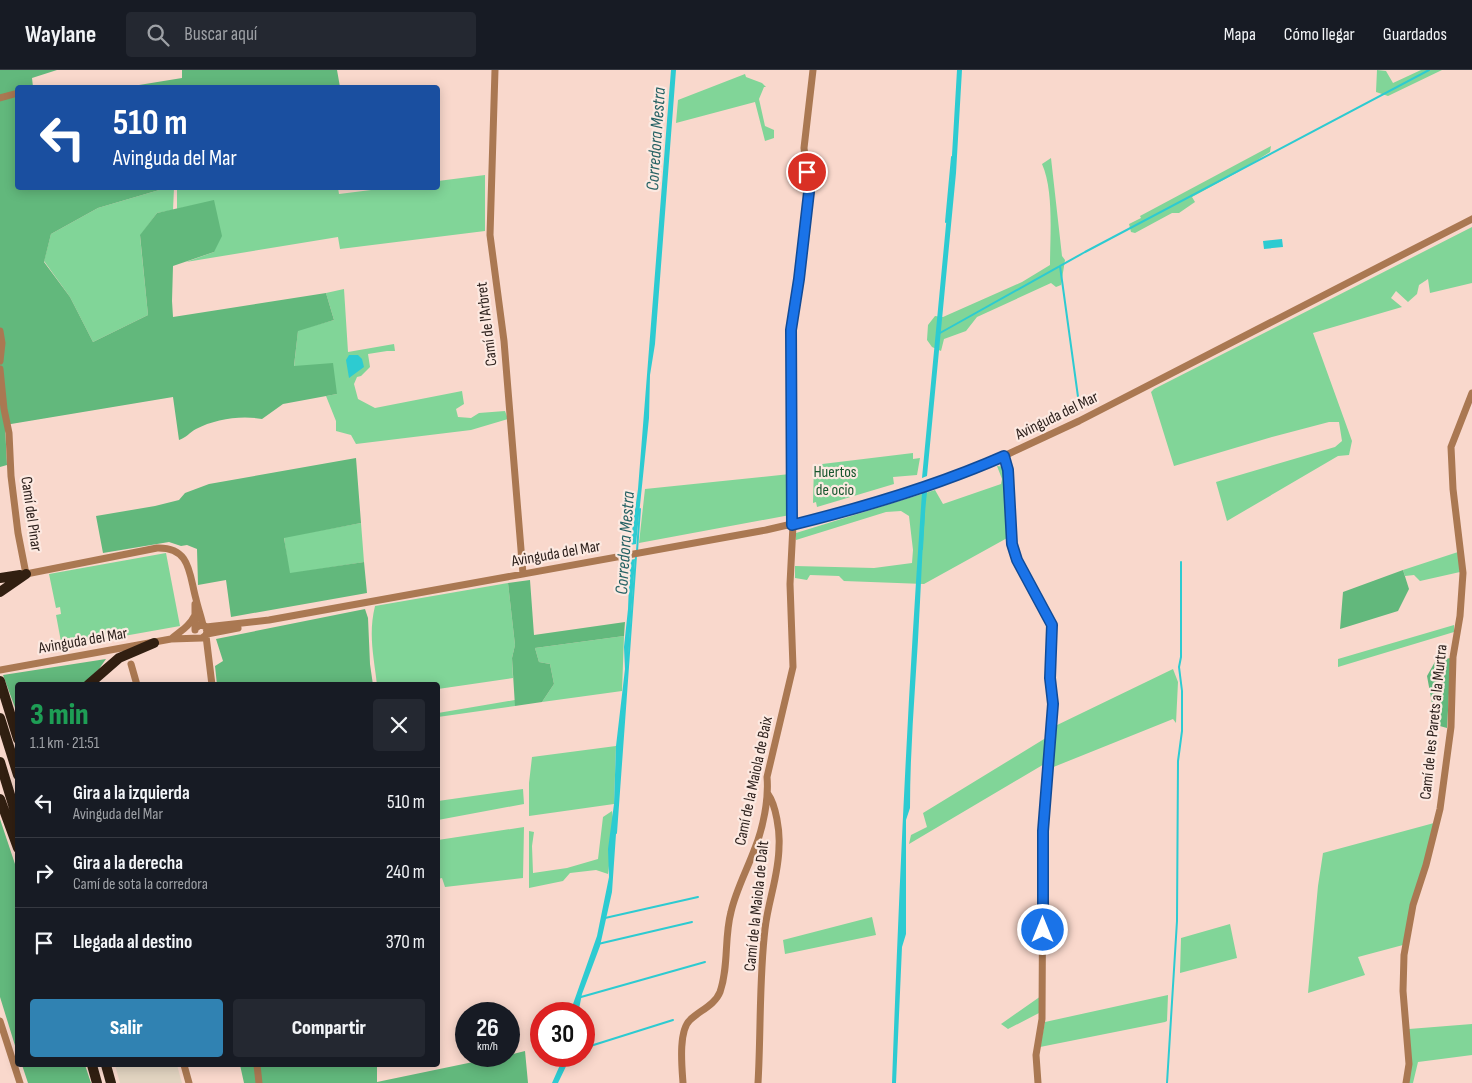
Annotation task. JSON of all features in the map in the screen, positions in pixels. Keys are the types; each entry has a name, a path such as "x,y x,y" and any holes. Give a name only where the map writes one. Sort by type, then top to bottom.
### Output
{"highway":[{"path":"0,578 26,574"},
{"path":"0,592 26,574"},
{"path":"91,682 119,658 154,642"},
{"path":"0,681 15,729"},
{"path":"0,718 15,766"},
{"path":"0,762 15,810"},
{"path":"0,798 15,840"},
{"path":"93,1067 98,1083"},
{"path":"108,1067 112,1083"}],"street":[{"name":"Camí de l'Arbret","path":"494,70 490,235 504,341 523,574"},
{"name":"Camí de la Maiola de Baix","path":"683,1083 683,1037 688,1021 708,1007 720,993 727,958 730,915 736,891 756,846 768,794 767,777 793,667 790,584 792,525 791,330 809,192 804,148 813,70"},
{"path":"0,98 15,94"},
{"name":"Avinguda del Mar","path":"0,670 171,639 202,631 792,525 876,503 918,490 1004,456 1079,421 1472,219"},
{"path":"0,331 2,343 0,361"},
{"name":"Camí del Pinar","path":"0,369 9,434 11,476 18,533 26,574"},
{"name":"Camí de les Parets a la Murtra","path":"1406,1083 1409,1064 1403,991 1404,955 1414,905 1440,809 1451,727 1454,656 1463,573 1453,489 1451,447 1471,401 1472,393"},
{"path":"1004,456 1008,470 1012,544 1017,560 1052,625 1050,678 1053,704 1043,831 1042,1019 1036,1055 1038,1083"},
{"path":"26,574 157,548 165,548 180,554 192,577 211,682"},
{"path":"171,639 184,630 191,622 195,615 196,599"},
{"path":"195,615 202,631"},
{"path":"131,664 136,682"},
{"name":"Camí de la Maiola de Dalt","path":"758,1083 765,930 769,901 775,882 780,845 774,802 768,794"},
{"path":"0,1021 20,1083"},
{"path":"185,1067 189,1083"},
{"path":"256,1067 259,1083"}],"shaded area":[{"path":"116,1067 178,1067 182,1083 120,1083"}],"green space":[{"path":"0,70 57,70 32,78 33,85 15,85 15,190 159,190 98,208 51,234 44,262 70,297 93,342 148,315 140,235 157,213 214,200 222,236 214,252 173,266 173,317 326,293 334,320 298,331 294,366 333,363 337,394 283,404 262,419 237,418 220,420 196,429 179,440 173,397 5,425 7,465 0,467"},
{"path":"182,70 337,70 340,85 139,85 182,78"},
{"path":"1377,70 1386,71 1393,83 1421,70 1442,70 1388,96 1376,92"},
{"path":"745,74 746,77 762,83 766,87 764,87 759,99 765,126 774,130 774,138 765,141 755,102 676,123 678,100"},
{"path":"1271,146 1270,152 1192,197 1195,202 1179,213 1172,213 1135,233 1131,232 1129,224 1141,218 1140,216"},
{"path":"1051,158 1062,256 1065,260 1061,285 1056,287 1051,283 977,317 966,331 944,339 941,351 932,347 927,340 928,325 935,316 943,317 1022,282 1050,265 1050,200 1046,175 1042,164"},
{"path":"485,175 485,231 340,249 338,237 186,262 214,252 214,201 177,209 177,190 338,190 339,194 371,190 440,190 440,181"},
{"path":"159,190 174,190 173,210 157,213 140,236 148,315 93,342 70,297 44,261 51,234 98,208"},
{"path":"1472,227 1472,283 1430,293 1428,279 1419,285 1417,294 1408,302 1396,291 1391,298 1402,307 1313,333 1352,441 1349,455 1338,456 1227,521 1216,482 1335,447 1342,441 1339,422 1329,422 1272,437 1174,466 1151,392"},
{"path":"344,289 348,352 394,344 395,351 368,354 370,367 361,376 357,377 354,384 358,399 375,408 462,391 464,404 456,409 458,417 471,418 479,413 505,411 508,419 471,430 356,444 351,435 336,431 336,421 326,396 337,394 294,367 298,330 334,320 326,293"},
{"name":"Huertos de ocio","path":"913,453 913,459 920,458 917,475 893,477 894,484 817,507 816,502 813,503 814,465"},
{"path":"356,458 361,523 284,538 290,573 364,562 367,593 231,617 226,580 198,585 197,549 169,542 103,553 96,516 179,500 185,493 209,484"},
{"path":"997,466 1005,467 1009,537 924,584 844,581 839,576 810,575 807,580 795,578 795,566 874,568 912,563 913,550 909,516 901,511 886,512 796,540 796,533 935,490 943,504 1001,484 1002,479"},
{"path":"790,474 790,515 639,543 645,489"},
{"path":"361,523 364,562 289,574 284,537"},
{"path":"1458,552 1460,572 1420,581 1414,575 1405,576 1403,570"},
{"path":"166,553 180,626 62,647 56,615 61,614 60,607 56,608 49,574"},
{"path":"1403,570 1409,589 1398,611 1340,629 1343,592"},
{"path":"530,580 534,635 625,622 624,636 535,648 539,662 550,664 554,684 542,702 515,706 512,658 515,645 508,583"},
{"path":"508,583 515,645 512,658 513,678 440,689 440,682 377,682 372,636 375,606"},
{"path":"365,609 368,618 373,682 217,682 215,666 223,661 216,639"},
{"path":"1454,625 1454,632 1338,667 1338,659"},
{"path":"624,636 622,691 542,702 554,684 550,664 539,662 535,648"},
{"path":"1451,658 1447,728 1436,725 1427,676 1436,660"},
{"path":"106,659 86,682 15,682 15,708 3,675"},
{"path":"1173,669 1178,682 1176,723 1173,719 1051,768 1053,727"},
{"path":"515,700 515,706 440,717 440,713"},
{"path":"1049,736 1046,763 909,844 911,835 927,827 923,813"},
{"path":"616,746 614,804 529,816 529,783 532,757"},
{"path":"523,789 524,804 440,820 440,801"},
{"path":"612,811 614,825 608,874 596,870 570,873 563,881 529,888 529,831 534,832 532,846 533,873 567,868 598,859 603,817"},
{"path":"0,819 15,864 15,1046 0,997"},
{"path":"1434,823 1403,945 1358,957 1365,975 1308,993 1323,853"},
{"path":"524,827 523,878 445,887 442,878 440,878 440,840"},
{"path":"872,917 876,935 785,954 783,940"},
{"path":"1230,924 1237,958 1180,973 1181,938"},
{"path":"1168,995 1167,1021 1165,1022 1040,1047 1045,1022"},
{"path":"1041,996 1041,1012 1008,1029 1001,1024"},
{"path":"1472,1024 1472,1055 1418,1062 1413,1083 1408,1083 1409,1029"},
{"path":"525,1051 528,1083 244,1083 240,1067 377,1067 377,1082 455,1066 520,1067 520,1052"},
{"path":"23,1067 86,1067 91,1083 28,1083"}],"water":[{"path":"671,70 676,70 655,344 650,375 649,418 636,544 630,545 638,489"},
{"path":"957,70 962,70 956,173 927,476 922,478 951,172"},
{"path":"1282,239 1283,247 1264,249 1263,241"},
{"path":"349,355 358,355 362,359 364,367 349,378 346,360"},
{"path":"927,492 912,731 910,808 906,820 906,934 902,947 896,1083 892,1083 912,641 922,493"},
{"path":"635,559 612,892 600,946 580,1002 574,1002 597,936 609,877 608,849 614,804 616,746 625,669 624,647 630,560"},
{"path":"559,1067 566,1067 558,1083 552,1083"}],"waterway":[{"path":"940,333 1085,252 1429,70"},
{"path":"946,222 952,157"},
{"path":"1060,266 1079,404"},
{"name":"Corredora Mestra","path":"637,551 640,509"},
{"path":"922,549 924,513"},
{"name":"Corredora Mestra","path":"616,833 636,556"},
{"path":"1167,1083 1177,921 1178,761 1182,731 1182,691 1179,667 1181,657 1181,562"},
{"path":"605,918 698,897"},
{"path":"598,944 692,922"},
{"path":"581,997 705,962"},
{"path":"595,1045 673,1020"}],"route":[{"path":"807,172 809,192 791,330 792,525 908,493 971,471 1004,456 1008,470 1012,544 1017,560 1052,625 1050,678 1053,704 1043,831 1043,930"}]}
